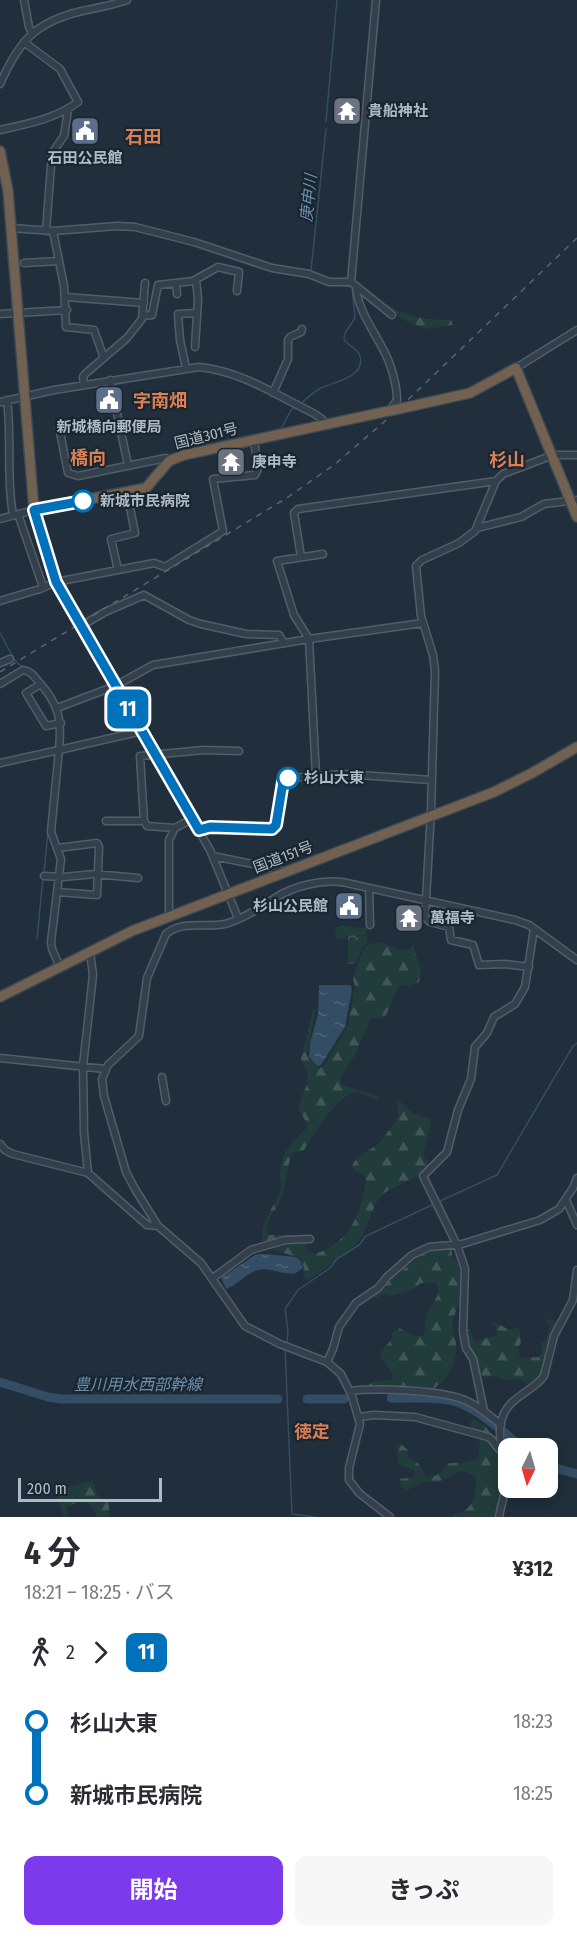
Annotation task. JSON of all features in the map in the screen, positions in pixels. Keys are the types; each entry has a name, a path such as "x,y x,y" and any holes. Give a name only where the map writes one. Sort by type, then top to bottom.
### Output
{"highway":[{"path":"0,151 8,191 34,510"},
{"path":"516,368 573,500 577,517"},
{"name":"国道301号","path":"34,510 146,488 169,461 184,455 470,393 516,368"},
{"name":"国道151号","path":"0,997 132,931 511,784 577,747"}],"street":[{"path":"24,0 32,33"},
{"path":"376,0 354,284 360,303 386,354 397,400 391,410"},
{"path":"0,84 7,68 24,42 49,21 123,1"},
{"path":"0,130 43,120 68,110 78,102 60,69 24,42"},
{"path":"68,110 64,136 52,153 49,231 59,261 66,297 66,327 94,330 104,358"},
{"path":"11,228 49,231 117,226 135,227 194,242 272,268 309,274 329,282 354,284 392,315"},
{"path":"24,263 59,261"},
{"path":"143,316 152,315 158,285 196,280 215,267 239,272 237,291"},
{"path":"195,347 198,299 196,280"},
{"path":"84,384 85,374 132,334 143,316 145,283"},
{"path":"177,283 177,294"},
{"path":"66,297 144,303"},
{"path":"0,314 67,310"},
{"path":"186,368 180,340 178,314 196,313"},
{"path":"273,393 288,359 288,340 302,329"},
{"path":"516,368 577,330"},
{"path":"43,587 16,515 4,401 84,384 186,368 216,368 231,372 297,405 322,419 325,426"},
{"path":"110,380 128,465"},
{"path":"59,427 68,473 78,476 166,458 169,461"},
{"path":"0,600 56,582 154,562 165,567 223,531 213,479 255,475 258,469 254,440"},
{"path":"529,967 505,964 479,965 473,945 455,942 451,939 449,927 430,922 425,917 435,671 433,655 423,623 416,566 422,560 471,536 477,528 495,481 503,474 553,455 577,454"},
{"path":"0,463 10,463"},
{"path":"301,557 294,513 298,509 495,481"},
{"path":"118,570 111,539 135,533 128,492"},
{"path":"477,528 513,520 544,504 573,500"},
{"path":"0,519 34,510 56,582 199,830 213,856 238,918"},
{"path":"316,776 309,639 294,615 278,561 323,554"},
{"path":"81,626 105,612 144,595 189,620 246,634 279,635 284,643"},
{"path":"57,708 115,686 153,665 423,623"},
{"path":"0,663 10,659"},
{"path":"0,684 25,670 48,692 57,708 57,750 51,832 61,859 51,942 60,967"},
{"path":"39,685 26,693 46,726 58,723"},
{"path":"0,763 142,732"},
{"path":"192,819 175,828 147,826 144,821 140,756 204,750 239,751"},
{"path":"199,830 210,827 272,829 276,825 284,779 353,775 431,780"},
{"path":"106,821 144,821"},
{"path":"169,916 169,840 175,828"},
{"path":"57,892 97,895 99,847 97,843 58,848"},
{"path":"213,856 284,872"},
{"path":"44,876 98,874 138,878"},
{"path":"390,1517 359,1493 349,1480 359,1432 359,1417 350,1391 338,1370 327,1362 285,1346 246,1326 196,1256 158,1226 135,1189 123,1162 102,1086 105,1069 139,1036 147,978 166,934 177,927 222,924 258,909 284,893 314,883 331,881 516,920 534,929 577,960"},
{"path":"369,888 370,925"},
{"path":"484,1411 473,1359 466,1348 463,1331 466,1279 457,1245 423,1176 446,1155 458,1110 471,1079 475,1047 487,1033 494,1017 514,1004 522,995 529,967 534,929"},
{"path":"88,1173 84,1133 83,1066 93,975 90,952"},
{"path":"0,1058 105,1069"},
{"path":"162,1077 166,1101"},
{"path":"0,1144 13,1154 88,1173 147,1226 158,1226"},
{"path":"327,1362 339,1327 356,1303 378,1288 391,1273 418,1251 441,1245 457,1245 540,1220 559,1209 577,1178"},
{"path":"566,1200 577,1225"},
{"path":"213,1278 251,1250 285,1240 310,1239"},
{"path":"501,1438 500,1428 508,1407 541,1381 544,1376 554,1336 573,1300 577,1270"},
{"path":"350,1391 399,1391 448,1395 467,1401 484,1411 500,1428"},
{"path":"359,1417 374,1415 422,1419 488,1437 493,1439 498,1448"},
{"path":"498,1517 502,1498"}],"green space":[{"path":"379,302 414,316 451,320 453,325 426,329 402,319"},
{"path":"335,927 367,928 367,943 362,947 356,963 348,964 348,938 336,939"},
{"path":"382,942 398,950 409,950 413,944 421,972 419,982 409,986 401,985 383,1019 371,1018 355,1055 340,1079 342,1085 376,1095 379,1098 377,1100 359,1093 351,1094 343,1099 327,1115 304,1150 292,1153 282,1196 266,1231 270,1235 296,1235 297,1237 263,1242 264,1223 281,1187 282,1161 292,1143 307,1128 298,1107 307,1084 308,1074 301,1059 313,1010 316,1008 307,1054 318,1068 323,1067 348,1026 355,987 353,978 364,948 369,944"},
{"path":"396,1100 412,1113 431,1119 423,1155 428,1167 424,1172 385,1192 375,1206 358,1242 326,1268 306,1280 300,1258 274,1250 273,1246 304,1243 309,1251 315,1254 337,1242 352,1226 361,1205 366,1180 352,1166 359,1157 377,1145 392,1127 398,1115"},
{"path":"445,1247 452,1250 452,1257 458,1261 461,1284 461,1294 453,1324 456,1350 450,1371 442,1382 431,1390 364,1390 363,1388 373,1382 392,1380 393,1374 380,1357 381,1352 392,1339 391,1332 399,1328 414,1336 424,1336 427,1314 438,1294 438,1287 437,1283 421,1283 412,1290 390,1296 386,1294 377,1298 374,1296 375,1293 423,1253"},
{"path":"546,1319 555,1321 557,1325 549,1342 543,1371 536,1384 527,1385 522,1379 514,1378 510,1381 494,1376 484,1378 472,1354 466,1329 470,1330 474,1340 477,1341 497,1335 496,1327 491,1322 493,1321 509,1330 519,1327 520,1358 539,1357 542,1350 541,1343 546,1340 550,1324 545,1322"},
{"path":"474,1420 486,1427 492,1434 492,1443 498,1453 500,1498 494,1517 453,1517 454,1514 469,1507 474,1497 477,1480 467,1472 458,1472 438,1482 423,1482 411,1489 406,1490 401,1487 400,1479 414,1477 415,1471 398,1464 397,1446 401,1444 408,1450 408,1457 419,1464 426,1477 433,1476 441,1472 447,1463 462,1463 478,1459 480,1440 478,1432 469,1424"},
{"path":"88,1482 94,1483 97,1495 109,1502 109,1517 96,1517 94,1508 84,1501 67,1506 68,1517 64,1517 56,1490"}],"water":[{"path":"319,985 351,985 352,990 345,1027 321,1065 317,1066 309,1057 310,1043 318,1014"},
{"path":"255,1255 296,1257 303,1268 294,1274 269,1270 255,1271 226,1289 221,1278"}],"waterway":[{"name":"庚申川","path":"326,121 337,0"},
{"name":"庚申川","path":"311,270 326,129"},
{"name":"庚申川","path":"300,404 319,389 353,374 360,363 359,353 344,339 345,333 355,318 352,287 337,285"},
{"name":"庚申川","path":"282,427 291,410 296,406"},
{"path":"0,633 14,659 24,669"},
{"path":"44,872 56,752"},
{"path":"37,939 43,877"},
{"path":"438,1202 497,1175 573,1046 577,1043"},
{"path":"287,1342 285,1309 298,1290 359,1245 366,1236 434,1204"},
{"path":"285,1347 292,1514 315,1517"},
{"name":"豊川用水西部幹線","path":"0,1382 61,1399 278,1399"},
{"name":"豊川用水西部幹線","path":"391,1398 438,1399 462,1404 490,1421 511,1438"},
{"name":"豊川用水西部幹線","path":"307,1399 344,1399"},
{"name":"豊川用水西部幹線","path":"558,1469 577,1474"}],"railway":[{"path":"0,672 285,499 334,465 391,416 577,238"}],"bus line":[{"name":"11","path":"83,501 34,510 54,577 199,830 210,827 272,829 276,825 283,782 288,778"}],"place":[{"name":"貴船神社","path":"347,111"},
{"name":"石田公民館","path":"85,131"},
{"name":"新城橋向郵便局","path":"109,400"},
{"name":"庚申寺","path":"231,462"},
{"name":"新城市民病院","path":"83,501"},
{"name":"杉山大東","path":"288,778"},
{"name":"杉山公民館","path":"349,906"},
{"name":"萬福寺","path":"409,918"}],"district":[{"name":"石田","path":"143,137"},
{"name":"字南畑","path":"160,401"},
{"name":"橋向","path":"88,458"},
{"name":"杉山","path":"507,460"},
{"name":"徳定","path":"312,1432"}]}
